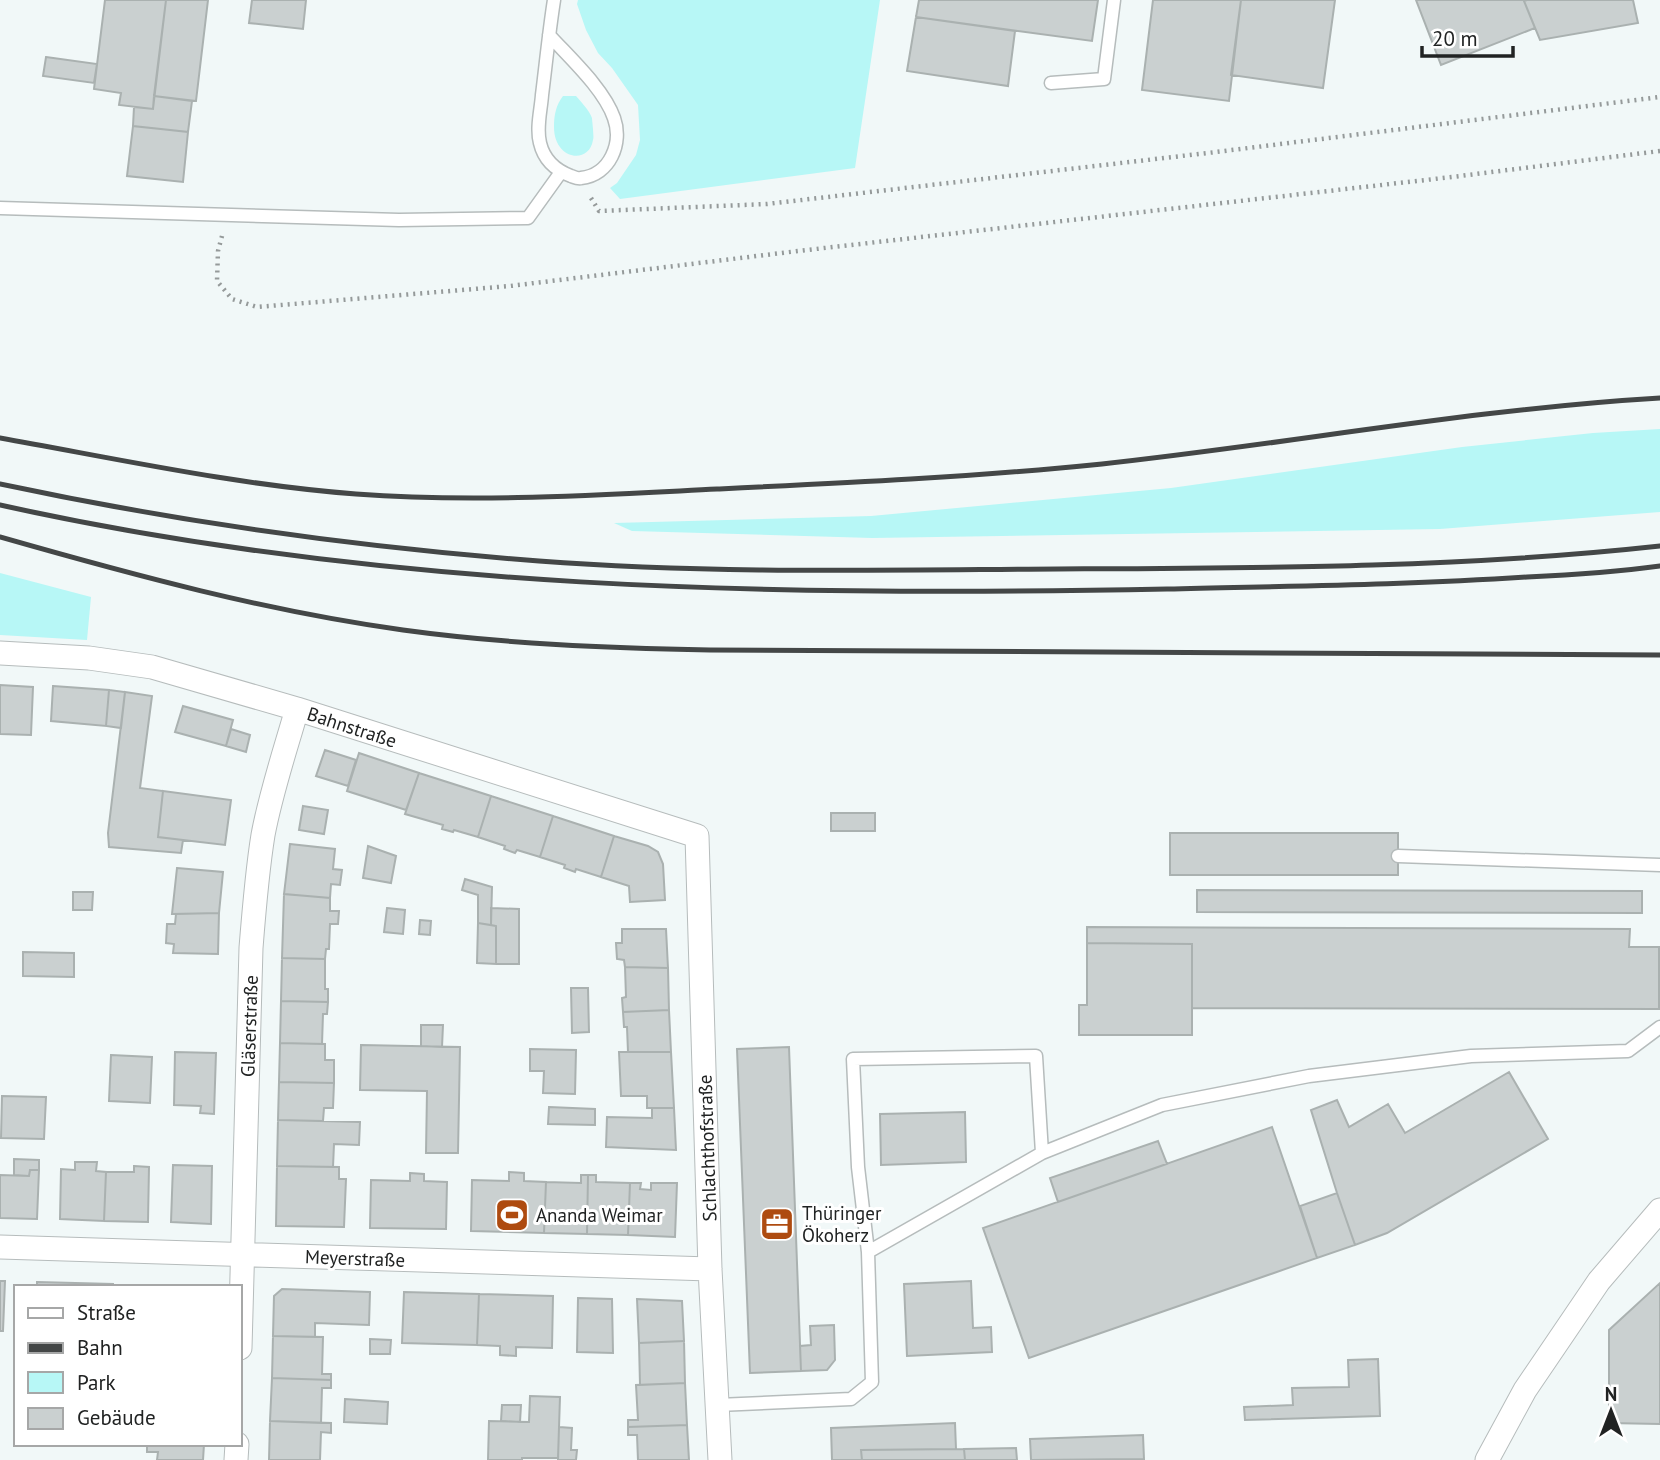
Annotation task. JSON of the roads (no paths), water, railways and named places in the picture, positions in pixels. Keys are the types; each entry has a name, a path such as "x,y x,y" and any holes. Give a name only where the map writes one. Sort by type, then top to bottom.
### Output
{"street":[{"name":"Bahnstraße","path":"0,653 89,658 152,667 297,709 697,836"},
{"name":"Gläserstraße","path":"241,1285 255,892 276,780 297,709"},
{"name":"Schlachthofstraße","path":"697,836 710,1269 720,1460"},
{"path":"1487,1460 1525,1390 1599,1281 1660,1210"},
{"name":"Meyerstraße","path":"0,1247 710,1269"}],"lane":[{"path":"549,35 605,98 615,120 618,138 612,159 601,172 579,179 561,172 547,160 540,142 539,126 549,35 554,0"},
{"path":"1051,83 1104,79 1114,0"},
{"path":"0,208 399,220 528,218 561,172"},
{"path":"1398,856 1660,865"},
{"path":"868,1252 1042,1153 1162,1105 1309,1076 1471,1056 1628,1051 1660,1027"},
{"path":"718,1405 851,1398 872,1382 868,1252 858,1167 853,1059 1035,1056 1042,1153"}],"railway":[{"path":"0,438 178,471 311,490 401,497 537,497 861,482 1054,469 1172,456 1450,418 1660,398"},
{"path":"0,484 134,510 335,541 539,561 668,568 863,570 1284,567 1510,559 1660,546"},
{"path":"0,505 144,533 289,555 434,571 580,582 727,588 1020,591 1392,584 1594,573 1660,566"},
{"path":"0,537 150,578 301,613 403,630 518,642 710,650 1660,655"}],"place":[{"name":"Ananda Weimar","path":"512,1215"},
{"name":"Thüringer Ökoherz","path":"777,1224"}]}
